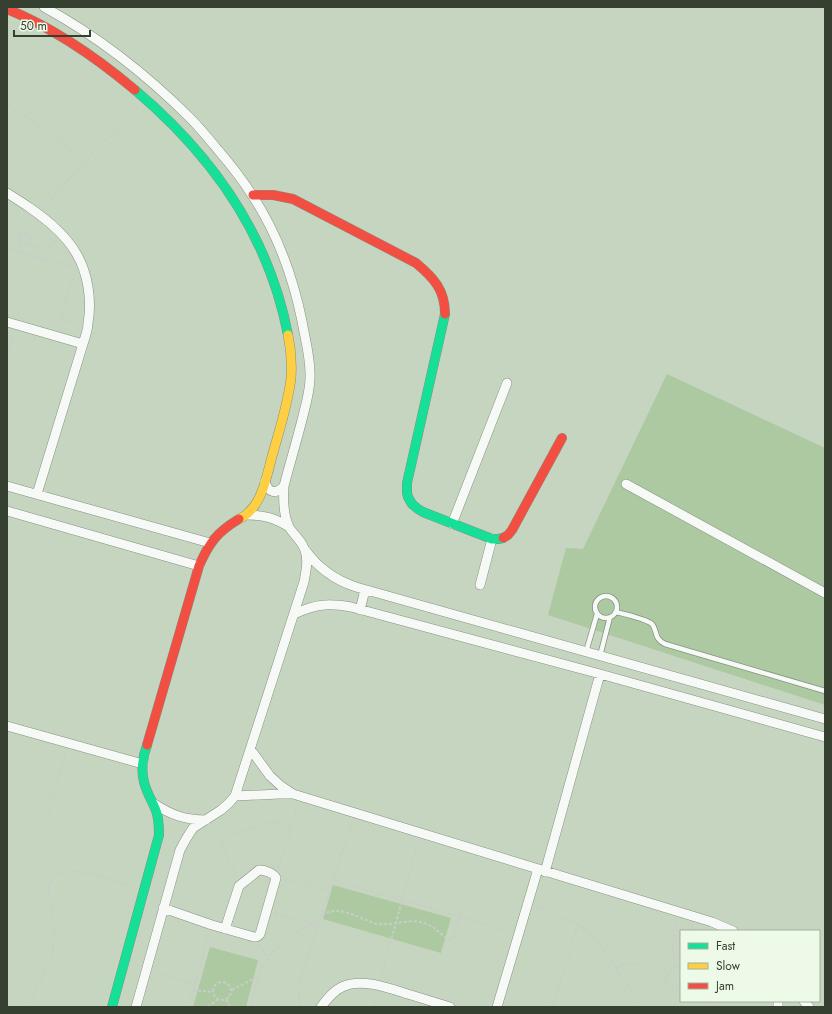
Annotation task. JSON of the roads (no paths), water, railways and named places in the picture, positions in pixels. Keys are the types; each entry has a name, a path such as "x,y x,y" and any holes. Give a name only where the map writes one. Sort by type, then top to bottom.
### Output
{"street":[{"path":"39,24 46,8 112,51 166,95 191,119 233,168 253,195 266,219 279,246 290,275 298,304 308,355 310,378 307,399 284,486 283,499 285,513 289,527 311,559 331,577 343,583 365,590 825,719"},
{"path":"7,9 57,34 108,68 146,100 201,156 242,213 267,263 276,286 282,309 291,356 289,394 261,493 255,505 247,515 227,526 218,534 210,543 204,554 199,566 144,754 142,777 148,795 158,815 160,828 112,1007"},
{"path":"7,193 37,213 51,225 76,252 84,270 90,306 88,324 83,344 37,494"},
{"path":"253,195 277,194 293,199 416,262 440,287 444,300 444,315 407,483 406,492 408,500 415,507 423,512 492,539 499,540 505,538 512,530 562,438"},
{"path":"7,322 83,344"},
{"path":"452,524 507,383"},
{"path":"265,481 266,486 270,491 275,492 281,490 284,486"},
{"path":"626,484 825,593"},
{"path":"7,486 210,543"},
{"path":"7,511 199,566"},
{"path":"247,515 269,517 280,521 289,527"},
{"path":"480,585 492,539"},
{"path":"136,1007 180,850 193,828 229,803 235,796 294,614 306,571 304,548"},
{"path":"360,610 365,590"},
{"path":"294,614 322,604 336,604 600,674 825,737"},
{"path":"497,1007 528,904 542,870 600,674"},
{"path":"7,726 143,764"},
{"path":"250,750 270,776 296,795"},
{"path":"235,796 279,794 296,795 712,922 731,930"},
{"path":"153,803 168,812 184,818 206,820"},
{"path":"163,908 212,925 225,929 254,937 257,937 260,934 276,876 259,870 240,885 225,929"},
{"path":"321,1007 329,997 343,986 352,984 379,986 450,1007"}],"lane":[{"path":"586,652 597,614 595,610 595,603 600,597 603,596 613,598 617,605 616,612 610,617 603,618 597,614"},
{"path":"616,612 653,625 658,638 665,644 825,691"},
{"path":"600,656 610,617"}]}
